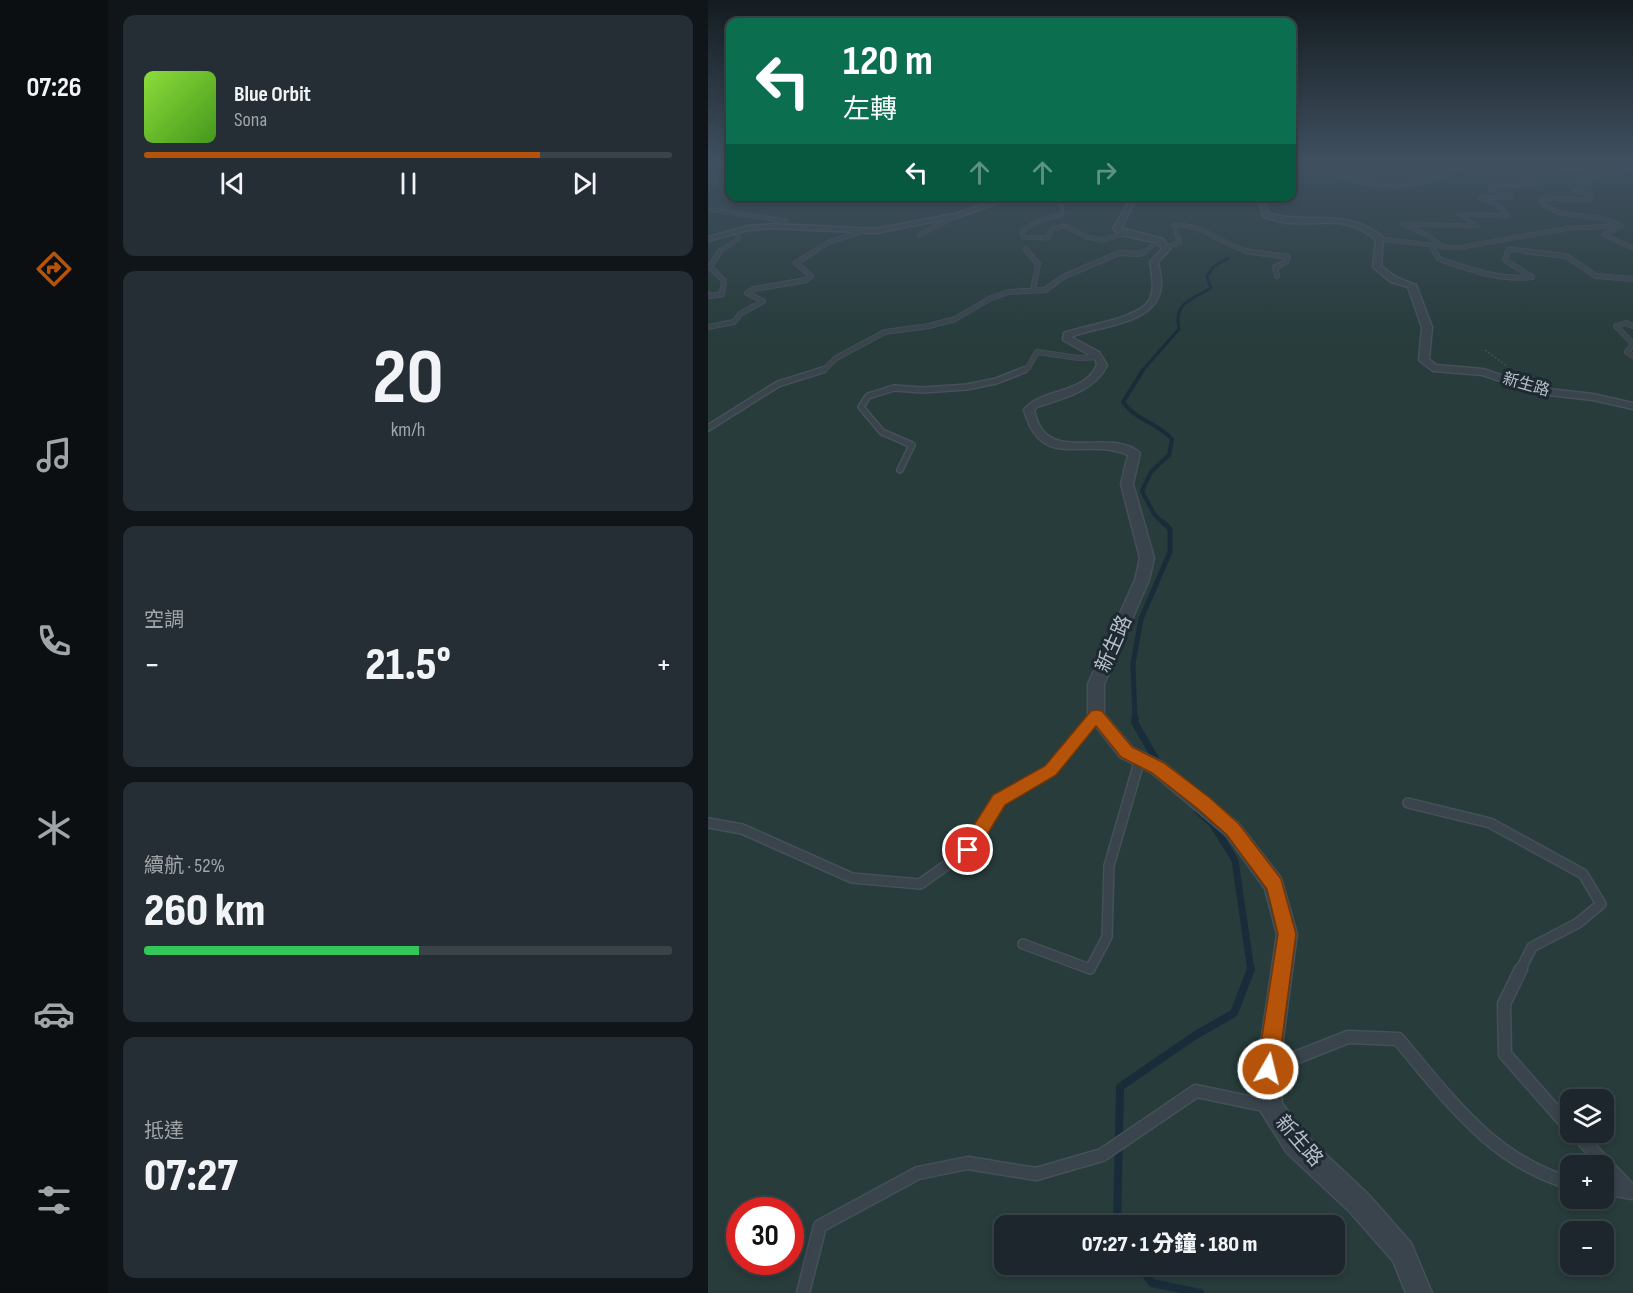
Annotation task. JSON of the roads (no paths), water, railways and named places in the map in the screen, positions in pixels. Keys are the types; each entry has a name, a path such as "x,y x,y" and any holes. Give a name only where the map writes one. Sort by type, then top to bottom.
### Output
{"street":[{"path":"708,240 755,227 861,232 936,219"},
{"path":"1100,357 1073,344 1066,338 1067,335 1085,327 1119,321 1149,309 1160,281 1155,262 1166,249 1163,244 1117,229 1117,225 1123,219"},
{"path":"1281,219 1334,219"},
{"path":"1344,219 1370,229 1380,239"},
{"name":"新生路","path":"1380,239 1377,267 1394,280 1412,285 1427,327 1425,360 1433,368 1483,372 1539,391 1593,397 1633,406"},
{"name":"新生路","path":"1100,357 1103,363 1101,371 1085,386 1033,405 1029,411 1030,424 1039,435 1059,446 1114,446 1134,453 1127,484 1148,558 1142,580 1096,684 1096,716 1126,752 1158,768 1233,830 1275,885 1287,934 1268,1069 1270,1107 1296,1144 1359,1203 1402,1252 1419,1293"}],"lane":[{"path":"766,219 785,221 779,227"},
{"path":"919,236 952,219"},
{"path":"1045,219 1022,231 1023,237 1048,238 1052,229 1065,226 1075,233 1103,240 1117,239 1125,233"},
{"path":"1443,247 1429,236 1403,224 1477,226 1467,219"},
{"path":"1605,219 1622,226"},
{"path":"708,428 778,384 825,369 836,358 885,332 946,322 991,298 1009,292 1045,290 1063,277 1119,253 1140,254 1163,244 1180,243 1174,225 1186,223 1196,225 1246,251 1277,253 1288,257 1286,262 1275,267 1277,276"},
{"path":"1380,239 1457,248 1570,228 1622,226"},
{"path":"1622,226 1604,235 1633,248"},
{"path":"708,294 711,296 722,294 724,281 710,267 720,251 738,239 738,232"},
{"path":"708,327 734,322 740,314 763,301 747,293 754,289 806,280 811,276 796,263 829,242 861,232"},
{"path":"1431,246 1439,259 1500,277 1532,277 1505,260 1509,249 1566,256 1596,276 1633,279"},
{"path":"1025,249 1038,264 1033,291"},
{"path":"1633,326 1626,323 1616,326 1633,344 1627,352 1633,356"},
{"path":"900,470 912,445 882,432 861,407 868,396 894,388 923,390 967,387 996,381 1028,368 1037,352 1079,358 1100,357"},
{"path":"708,823 742,829 852,878 920,884 968,850 999,800 1051,770 1096,716"},
{"path":"1023,944 1090,969 1107,937 1109,866 1140,759"},
{"path":"1408,803 1490,823 1582,874 1601,904 1578,923 1532,947 1504,1004 1505,1054 1560,1118"},
{"path":"1268,1069 1348,1037 1398,1039 1491,1144 1551,1180 1560,1181"},
{"path":"802,1293 820,1226 918,1173 968,1163 1036,1174 1102,1155 1196,1091 1270,1107"},
{"path":"1585,1143 1633,1193"},
{"path":"1614,1190 1633,1193"}],"waterway":[{"path":"1142,371 1179,329 1178,320 1181,308 1185,303 1211,288 1207,277 1213,267 1228,258"},
{"path":"1143,370 1123,402 1135,414 1159,428 1172,439 1169,455 1151,472 1142,491 1154,514 1164,524"},
{"path":"1135,719 1133,664 1141,619 1170,552 1170,529 1163,522"},
{"path":"1135,719 1135,723 1158,763"},
{"path":"1198,811 1213,825 1235,860 1251,970"},
{"path":"1117,1215 1120,1087 1194,1036 1234,1013 1251,970"},
{"path":"1146,1275 1152,1283 1200,1293"}]}
